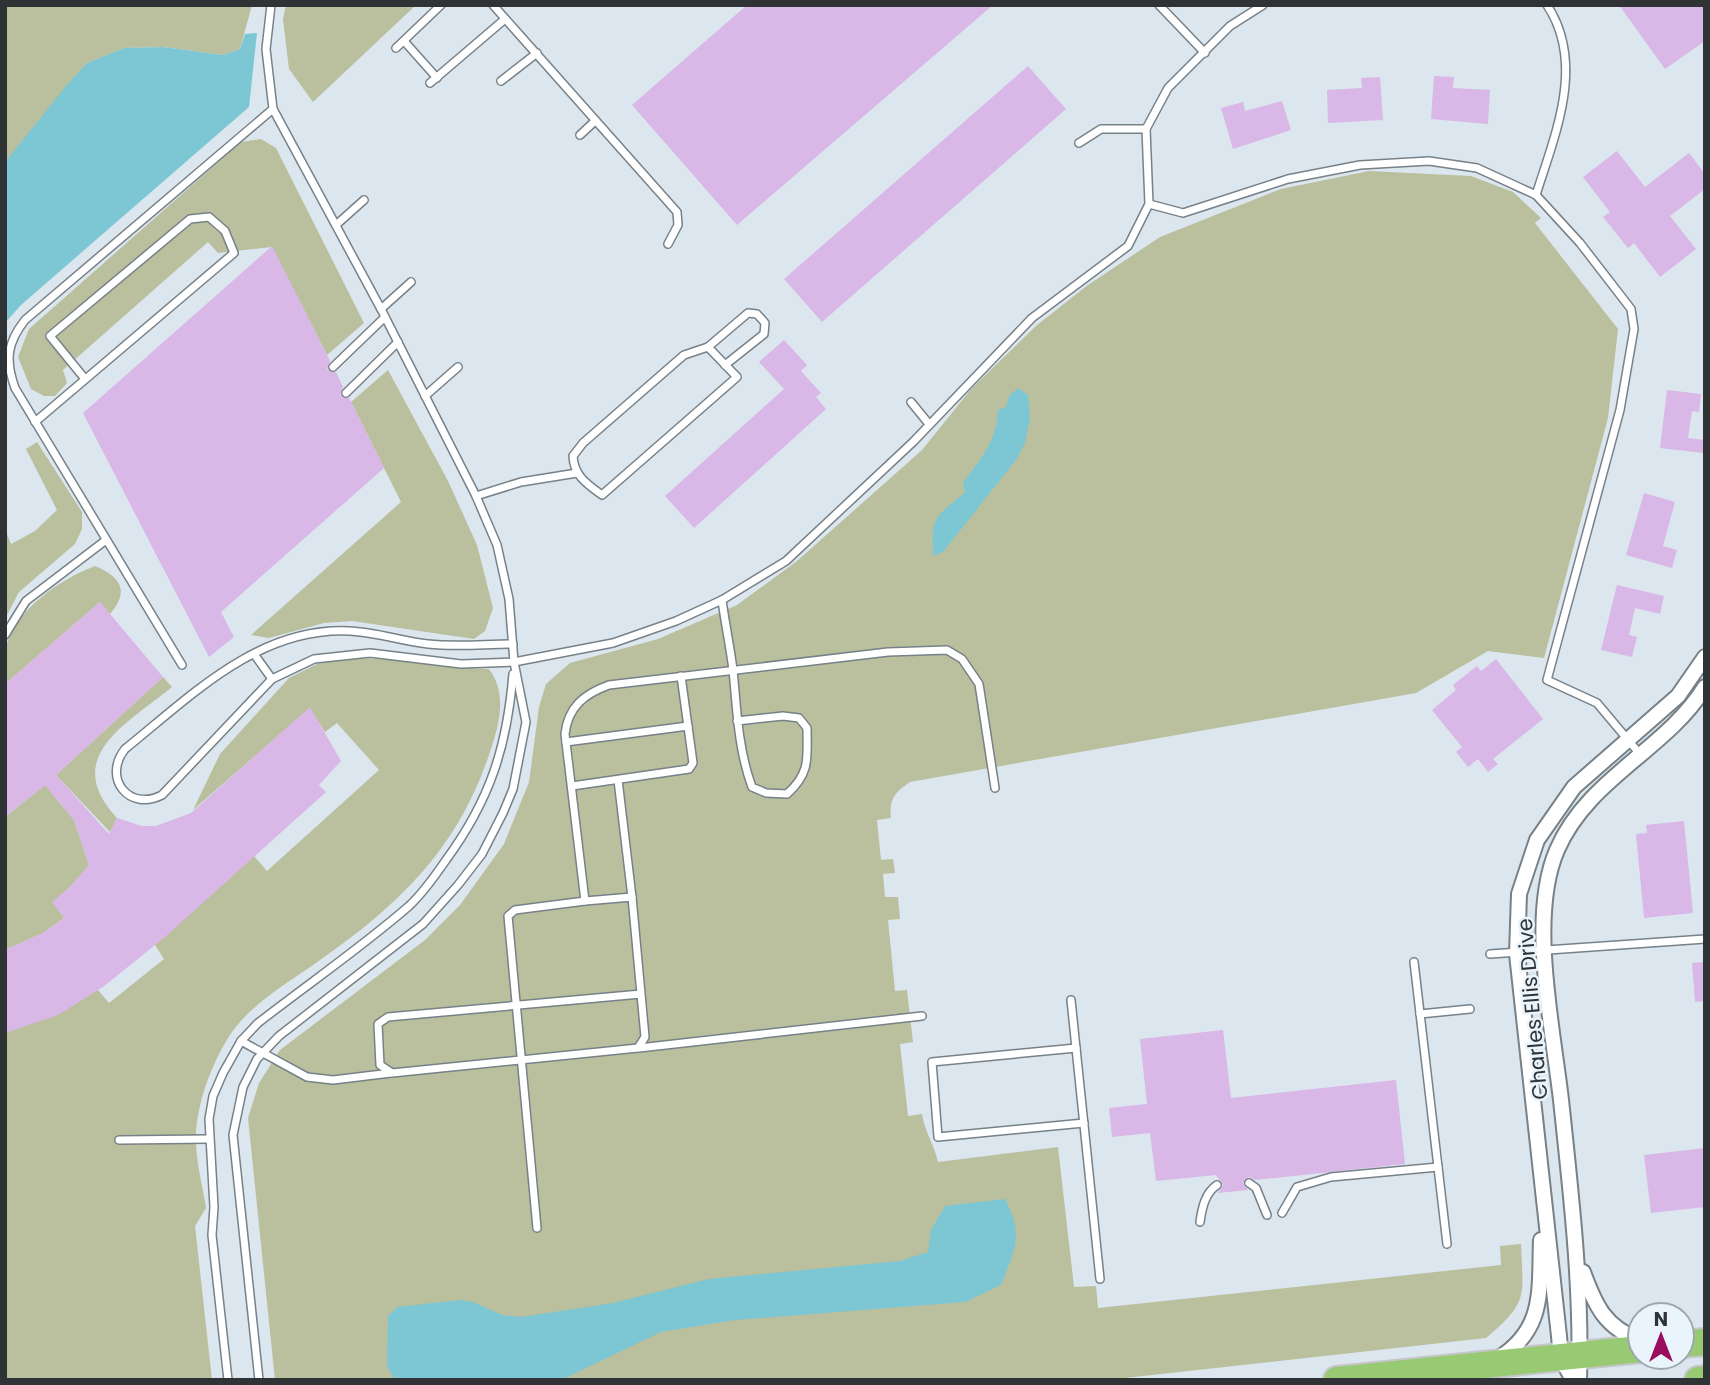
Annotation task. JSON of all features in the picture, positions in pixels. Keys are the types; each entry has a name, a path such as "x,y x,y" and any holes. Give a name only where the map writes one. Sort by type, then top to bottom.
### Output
{"highway":[{"path":"1337,1380 1477,1365 1573,1368 1626,1353"},
{"path":"1699,1380 1705,1379"}],"street":[{"name":"Charles Ellis Drive","path":"1573,1368 1543,1189 1517,954 1519,894 1537,840 1574,787 1678,696 1705,657"},
{"name":"Charles Ellis Drive","path":"1573,1368 1578,1261 1545,952 1543,896 1558,849 1588,801 1639,753 1689,712 1705,687"},
{"name":"Charles Ellis Drive","path":"1477,1365 1497,1360 1506,1353 1524,1336 1534,1320 1538,1303 1543,1189"},
{"name":"Charles Ellis Drive","path":"1578,1261 1599,1311 1615,1328 1626,1333"}],"lane":[{"path":"228,1380 212,1235 214,1208 209,1139 213,1096 241,1041 258,1023 411,904 440,869 484,801 496,769 509,720 514,662 509,600 496,545 476,496 383,313 272,109 266,49 271,5"},
{"path":"396,48 441,5"},
{"path":"493,5 677,212 678,225 668,244"},
{"path":"1158,5 1205,53"},
{"path":"513,644 448,645 377,633 338,631 289,639 234,662 125,749 115,766 117,782 122,791 139,800 162,794 272,679 314,659 339,654 370,653 461,664 514,662 613,643 676,621 722,600 786,561 929,424 1032,318 1128,246 1149,204 1146,129 1168,89 1230,26 1264,5"},
{"path":"1536,195 1563,106 1566,78 1565,48 1558,21 1548,5"},
{"path":"430,83 505,19"},
{"path":"404,41 437,78"},
{"path":"501,81 537,53"},
{"path":"182,665 15,388 8,367 13,335 25,320 272,109"},
{"path":"580,135 595,121"},
{"path":"1079,143 1101,129 1146,129"},
{"path":"1149,204 1183,213 1288,179 1360,165 1429,161 1477,168 1536,195 1580,243 1631,309 1634,329 1620,410 1547,680 1597,704 1639,753"},
{"path":"336,225 364,200"},
{"path":"35,422 234,253 225,231 209,218 190,219 50,336 85,379"},
{"path":"333,367 411,282"},
{"path":"708,346 725,365 737,377 602,495 577,473 573,456 583,443 684,355 708,346 748,313 757,314 765,323 764,334 725,365"},
{"path":"346,393 398,342"},
{"path":"425,396 458,367"},
{"path":"911,402 929,424"},
{"path":"476,496 520,482 577,473"},
{"path":"5,635 26,601 106,540"},
{"path":"722,600 733,670 737,721 744,766 752,787 766,793 787,794 802,781 806,766 807,728 799,718 783,716 737,721"},
{"path":"585,901 566,742 566,720 578,702 592,691 609,685 888,652 947,650 962,659 979,684 995,788"},
{"path":"254,654 272,679"},
{"path":"259,1380 233,1135 243,1087 263,1054 279,1036 423,924 482,854 503,813 520,761 526,722 514,662"},
{"path":"572,786 689,769 693,763 681,677"},
{"path":"566,742 688,726"},
{"path":"618,780 645,1037 638,1048"},
{"path":"537,1228 508,916 515,910 632,897"},
{"path":"1490,954 1705,939"},
{"path":"1414,962 1447,1244"},
{"path":"392,1073 380,1065 378,1024 382,1020 641,994"},
{"path":"1070,1000 1100,1279"},
{"path":"1420,1014 1470,1009"},
{"path":"241,1041 307,1077 334,1080 922,1016"},
{"path":"1076,1048 932,1062 938,1137 1084,1124"},
{"path":"119,1140 209,1139"},
{"path":"1282,1213 1297,1187 1331,1177 1438,1167"},
{"path":"1249,1183 1256,1188 1267,1215"},
{"path":"1200,1222 1203,1206 1211,1189 1217,1185"}],"green space":[{"path":"5,5 252,5 240,49 223,55 163,47 124,48 87,63 5,162"},
{"path":"286,5 416,5 313,102 289,69 283,19"},
{"path":"261,139 276,148 364,323 327,355 272,247 218,253 208,242 63,370 67,383 55,396 44,396 31,389 18,357 29,329 241,142"},
{"path":"1369,171 1471,176 1513,192 1541,218 1535,223 1618,329 1608,418 1544,658 1488,651 1416,693 910,782 896,793 891,806 891,818 877,820 881,860 893,859 895,873 883,874 885,897 898,897 900,919 888,920 895,991 907,990 913,1042 900,1044 908,1116 922,1114 938,1162 1058,1147 1074,1287 1096,1286 1098,1308 1501,1265 1500,1246 1521,1244 1522,1288 1510,1316 1486,1338 1107,1380 275,1380 248,1118 259,1083 280,1050 425,940 460,905 504,844 529,782 539,707 546,684 570,663 658,639 737,605 797,561 922,450 972,388 1037,325 1088,285 1160,237 1281,189"},
{"path":"388,370 448,481 477,545 493,608 485,631 474,639 352,621 324,623 269,638 251,635 401,502 351,402"},
{"path":"37,442 82,512 82,529 75,544 19,592 5,619 5,529 11,544 35,531 57,510 26,449"},
{"path":"95,566 111,575 120,585 120,598 110,614 100,602 5,684 5,651 18,623 40,598 53,588"},
{"path":"346,658 489,669 495,679 500,700 496,733 476,788 460,819 423,872 376,918 249,1013 230,1035 210,1073 196,1131 206,1208 195,1226 212,1380 5,1380 5,1033 98,990 109,1003 164,959 155,945 254,856 267,871 379,770 337,723 325,732 310,708 193,810 220,754 289,678 317,664"},
{"path":"163,677 172,687 120,729 106,744 97,760 95,777 101,796 117,818 110,832 56,775"},
{"path":"45,785 74,820 89,865 53,902 64,918 43,933 5,950 5,817"}],"water":[{"path":"257,33 249,107 21,305 5,323 5,162 66,86 87,63 124,48 163,47 223,55 240,49 245,34"},
{"path":"1018,388 1028,395 1030,418 1025,443 1016,460 943,552 933,556 933,532 937,518 965,492 963,482 991,440 998,410 1006,407 1009,396"},
{"path":"1005,1199 1016,1233 1010,1262 1001,1285 965,1302 735,1320 661,1332 561,1380 395,1380 387,1366 388,1316 397,1307 460,1300 473,1302 502,1315 521,1317 613,1303 709,1279 900,1261 928,1252 931,1230 945,1206"}],"building":[{"path":"747,5 993,5 737,225 632,105"},
{"path":"1619,5 1705,5 1705,41 1665,69"},
{"path":"1028,66 1066,109 822,322 784,279"},
{"path":"1434,76 1454,77 1453,88 1490,90 1488,124 1431,119"},
{"path":"1380,77 1383,120 1328,123 1327,90 1362,88 1361,78"},
{"path":"1282,101 1291,130 1233,149 1221,108 1243,102 1245,111"},
{"path":"1617,151 1645,187 1689,153 1705,174 1705,189 1670,216 1696,249 1660,277 1634,243 1628,248 1603,217 1610,212 1583,177"},
{"path":"272,246 330,361 327,369 336,372 343,387 340,395 349,398 384,468 221,612 234,637 209,657 83,413"},
{"path":"784,340 807,365 801,371 821,393 816,397 826,409 694,528 665,496 784,389 759,362"},
{"path":"1667,390 1701,394 1699,412 1692,411 1688,438 1705,440 1704,453 1660,448"},
{"path":"1644,493 1675,502 1663,546 1677,550 1672,568 1626,555"},
{"path":"1617,585 1664,596 1660,614 1635,608 1629,635 1637,637 1632,657 1601,650"},
{"path":"100,602 163,677 56,775 109,834 117,818 142,826 156,826 191,813 310,707 341,761 319,785 326,792 165,937 103,987 58,1015 5,1033 5,950 43,933 64,918 52,902 71,886 89,865 74,820 45,785 5,817 5,684"},
{"path":"1496,659 1543,719 1493,759 1498,764 1488,772 1478,759 1468,767 1456,752 1462,747 1432,710 1456,690 1453,685 1477,666 1481,671"},
{"path":"1684,821 1693,913 1644,918 1636,834 1647,833 1646,825"},
{"path":"1705,962 1705,1001 1695,1002 1692,963"},
{"path":"1223,1030 1231,1098 1396,1080 1405,1164 1255,1180 1249,1177 1243,1183 1248,1190 1218,1193 1223,1185 1216,1175 1156,1181 1150,1133 1112,1137 1109,1108 1147,1104 1140,1039"},
{"path":"1705,1148 1705,1207 1651,1213 1644,1155"}]}
